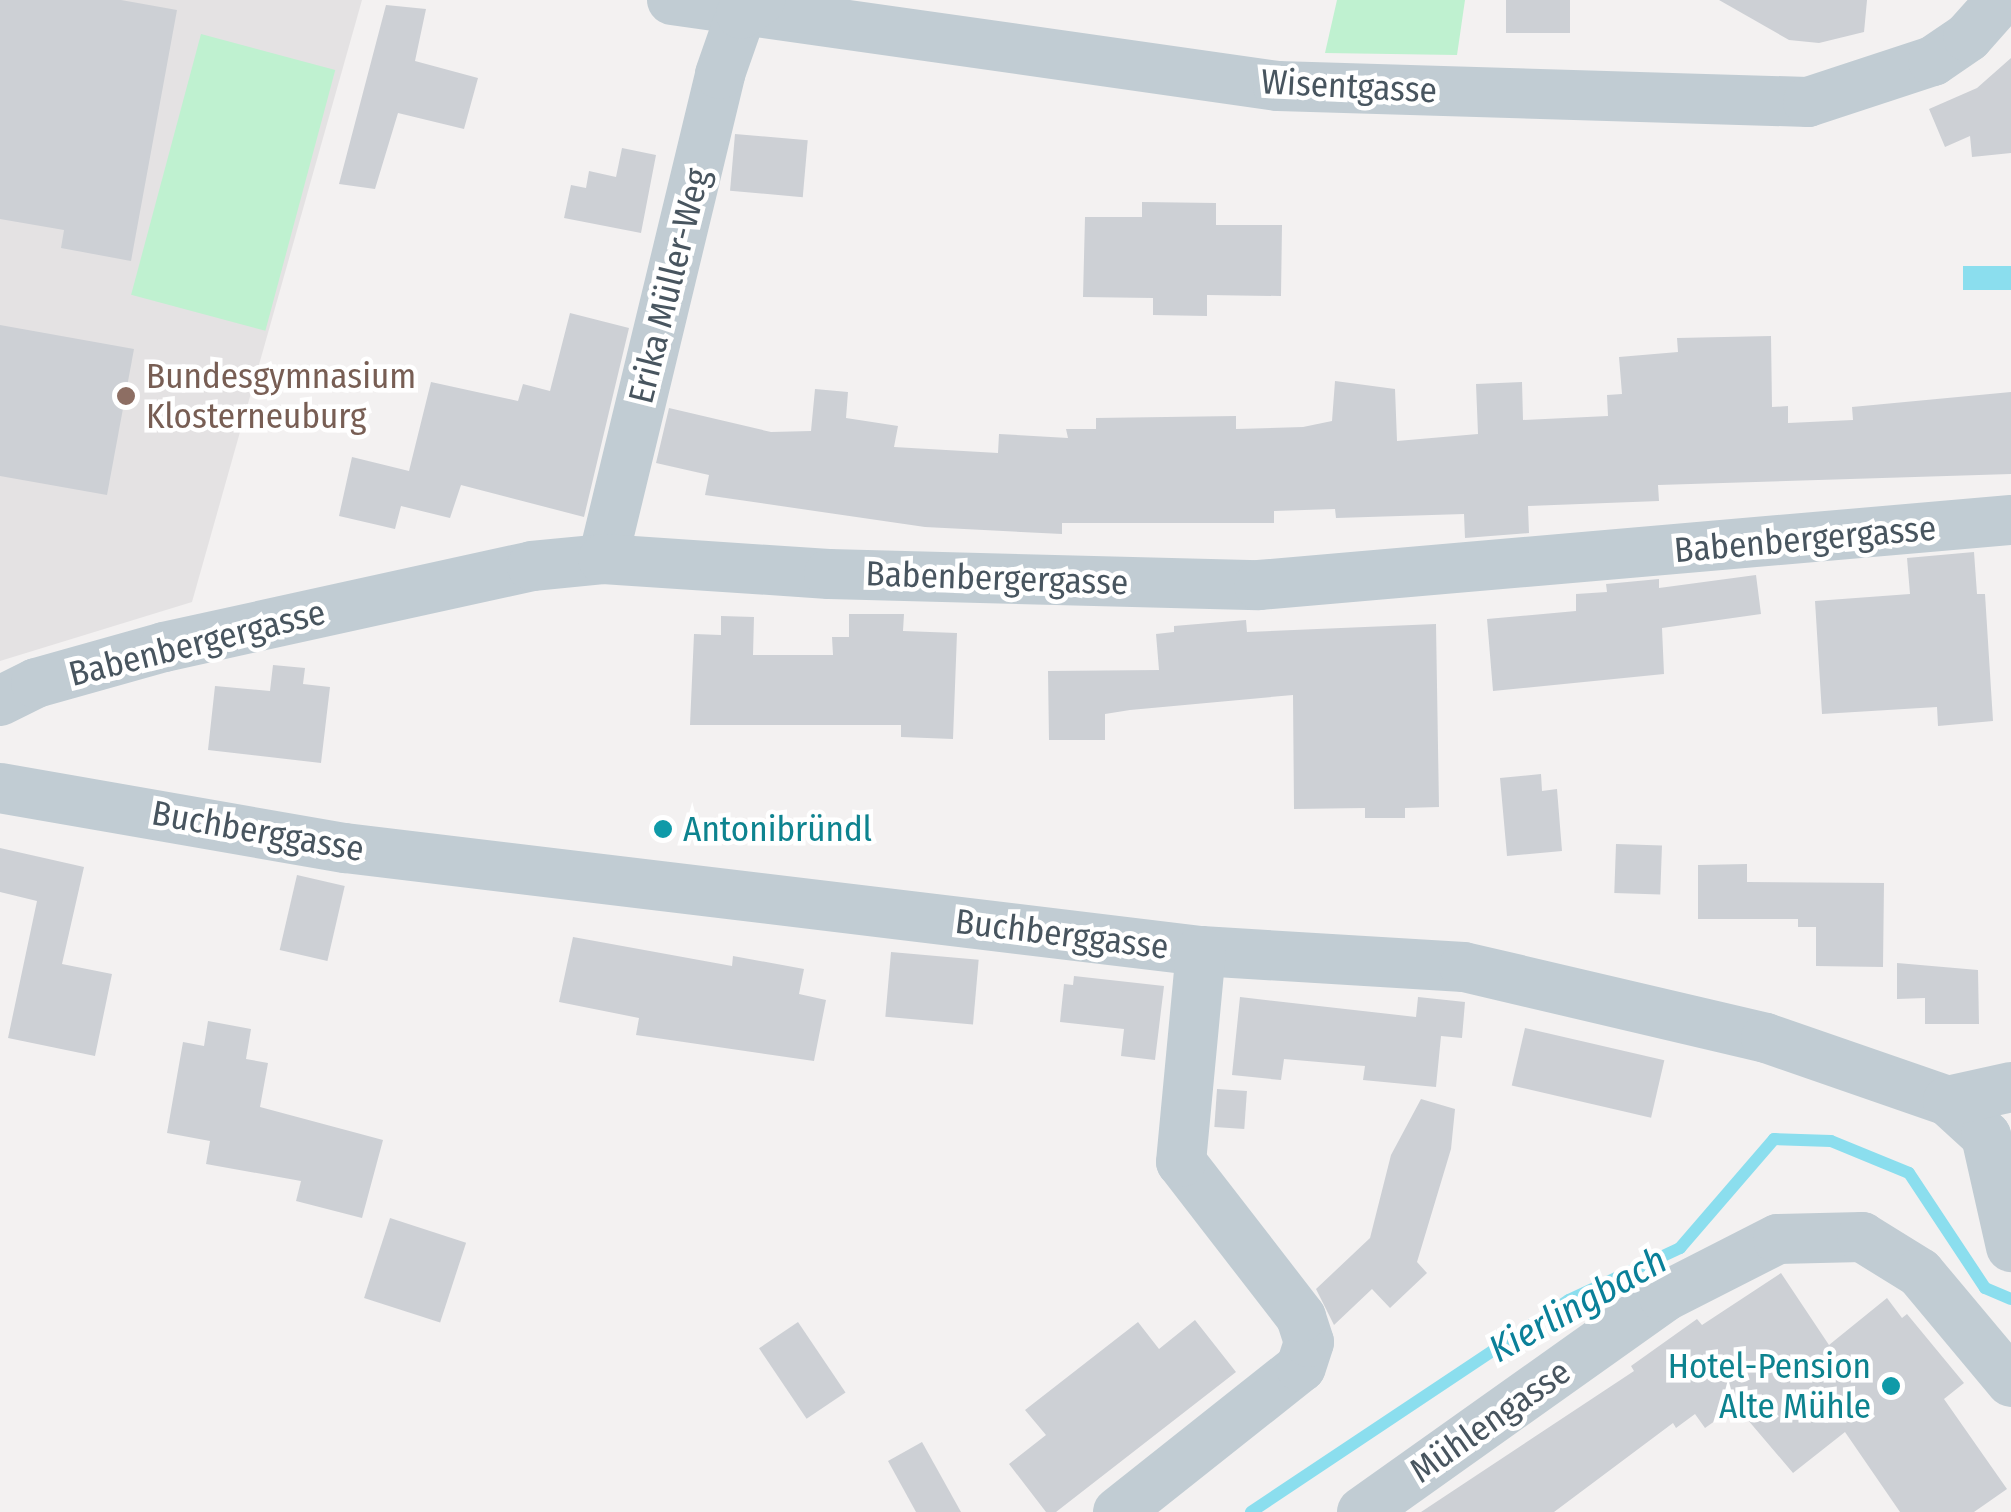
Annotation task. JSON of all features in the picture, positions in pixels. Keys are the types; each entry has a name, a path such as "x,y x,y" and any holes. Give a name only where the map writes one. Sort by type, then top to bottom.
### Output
{"street":[{"name":"Wisentgasse","path":"672,0 751,7 1278,86 1808,102 1934,61 1968,37 2001,0"},
{"name":"Erika Müller-Weg","path":"603,559 720,74 751,7"},
{"name":"Babenbergergasse","path":"0,701 36,683 164,646 532,566 603,559 830,574 1258,585 2011,520"},
{"name":"Buchberggasse","path":"0,788 345,848 1201,951 1464,967 1766,1038 1948,1101 1986,1136 2011,1247"},
{"path":"1118,1512 1300,1367 1309,1342 1301,1317 1180,1162 1201,951"},
{"path":"1948,1101 2011,1087"},
{"name":"Mühlengasse","path":"1362,1512 1664,1297 1778,1239 1862,1236 1920,1274 2011,1382"}],"shaded area":[{"name":"Bundesgymnasium Klosterneuburg","path":"0,0 362,0 192,602 0,661"}],"green space":[{"path":"1337,0 1465,0 1457,55 1325,53"},
{"path":"201,34 335,70 265,331 131,295"}],"water":[{"path":"1963,266 2011,266 2011,290 1963,290"}],"building":[{"path":"0,0 121,0 177,10 131,261 61,248 64,230 0,219"},
{"path":"1506,0 1570,0 1570,33 1506,33"},
{"path":"1719,0 1867,0 1864,32 1819,43 1789,40"},
{"path":"386,5 426,9 415,61 478,78 464,129 398,113 375,189 339,184"},
{"path":"2011,58 2011,153 1972,157 1970,136 1945,147 1929,109 1977,88"},
{"path":"735,134 808,140 803,197 730,191"},
{"path":"622,148 656,155 641,233 564,218 571,185 586,188 589,171 616,177"},
{"path":"1142,202 1216,203 1216,225 1282,225 1281,296 1207,295 1207,316 1153,315 1153,298 1083,297 1085,217 1142,217"},
{"path":"570,313 629,328 584,517 461,485 450,518 401,506 395,529 339,516 352,457 409,471 431,382 518,401 523,384 550,391"},
{"path":"0,325 134,349 107,495 0,476"},
{"path":"1771,336 1772,407 1788,406 1788,423 1853,420 1852,407 2011,392 2011,474 1658,485 1659,501 1528,506 1529,533 1465,538 1464,514 1336,518 1335,509 1274,511 1274,523 1062,523 1062,534 925,527 705,495 709,475 656,463 669,408 771,432 811,431 815,389 848,392 846,418 898,426 894,447 998,453 999,434 1068,438 1066,429 1096,429 1096,418 1236,416 1236,429 1303,427 1332,421 1335,381 1395,389 1397,441 1478,434 1476,384 1522,382 1523,420 1608,416 1607,395 1622,394 1619,357 1678,352 1677,338"},
{"path":"1974,552 1977,594 1985,594 1993,721 1938,726 1937,707 1822,714 1815,601 1910,594 1907,558"},
{"path":"1756,575 1761,614 1662,628 1664,674 1493,691 1487,619 1576,611 1576,594 1607,592 1606,584 1659,579 1659,588"},
{"path":"849,614 904,614 903,631 957,633 953,739 901,737 901,725 690,725 694,634 721,635 721,616 754,617 753,655 833,655 832,637 849,637"},
{"path":"1246,620 1247,632 1436,624 1439,807 1405,808 1405,818 1365,818 1365,808 1294,809 1293,695 1105,714 1105,740 1049,740 1048,671 1159,670 1156,634 1174,632 1174,626"},
{"path":"273,665 305,668 303,684 330,687 321,763 208,750 215,686 270,691"},
{"path":"1541,774 1542,791 1557,789 1562,851 1507,856 1500,778"},
{"path":"1616,844 1662,846 1660,895 1614,893"},
{"path":"0,848 84,867 62,964 112,974 95,1056 8,1038 37,901 0,892"},
{"path":"1747,864 1747,882 1884,883 1883,967 1816,966 1816,927 1798,927 1798,919 1698,919 1698,865"},
{"path":"297,875 345,886 327,961 280,950"},
{"path":"573,937 732,966 733,956 804,969 799,994 826,1000 814,1061 636,1035 639,1018 559,1002"},
{"path":"891,952 979,960 973,1024 885,1017"},
{"path":"1897,963 1978,970 1979,1024 1925,1024 1925,998 1897,999"},
{"path":"1074,976 1164,986 1155,1060 1121,1056 1124,1029 1060,1022 1064,984 1073,985"},
{"path":"1240,997 1416,1017 1418,997 1465,1002 1462,1038 1441,1036 1436,1087 1363,1080 1365,1066 1284,1059 1281,1080 1232,1075"},
{"path":"208,1021 251,1029 246,1059 268,1063 260,1107 383,1140 362,1218 296,1201 301,1181 206,1164 210,1141 167,1133 183,1042 204,1046"},
{"path":"1525,1028 1664,1060 1651,1118 1512,1085"},
{"path":"1217,1089 1247,1091 1244,1129 1214,1127"},
{"path":"1421,1099 1455,1109 1451,1149 1417,1262 1427,1273 1390,1308 1372,1289 1334,1325 1316,1289 1370,1238 1391,1155"},
{"path":"390,1218 466,1243 440,1323 364,1298"},
{"path":"1781,1273 1829,1345 1887,1298 1902,1318 1907,1314 1964,1383 1944,1399 2007,1489 1974,1512 1900,1512 1845,1432 1793,1473 1736,1406 1705,1428 1695,1414 1676,1428 1673,1423 1554,1512 1421,1512 1634,1371 1631,1366 1697,1319 1702,1325"},
{"path":"1195,1320 1236,1372 1056,1512 1046,1512 1009,1464 1046,1435 1025,1410 1138,1322 1159,1349"},
{"path":"798,1322 846,1392 807,1419 759,1348"},
{"path":"922,1442 961,1512 916,1512 888,1461"}],"waterway":[{"name":"Kierlingbach","path":"1251,1512 1569,1300 1680,1248 1774,1139 1831,1141 1909,1173 1985,1288 2011,1299"}],"place":[{"name":"Bundesgymnasium Klosterneuburg","path":"126,396"},
{"name":"Antonibründl","path":"663,829"},
{"name":"Hotel-Pension Alte Mühle","path":"1891,1386"}]}
